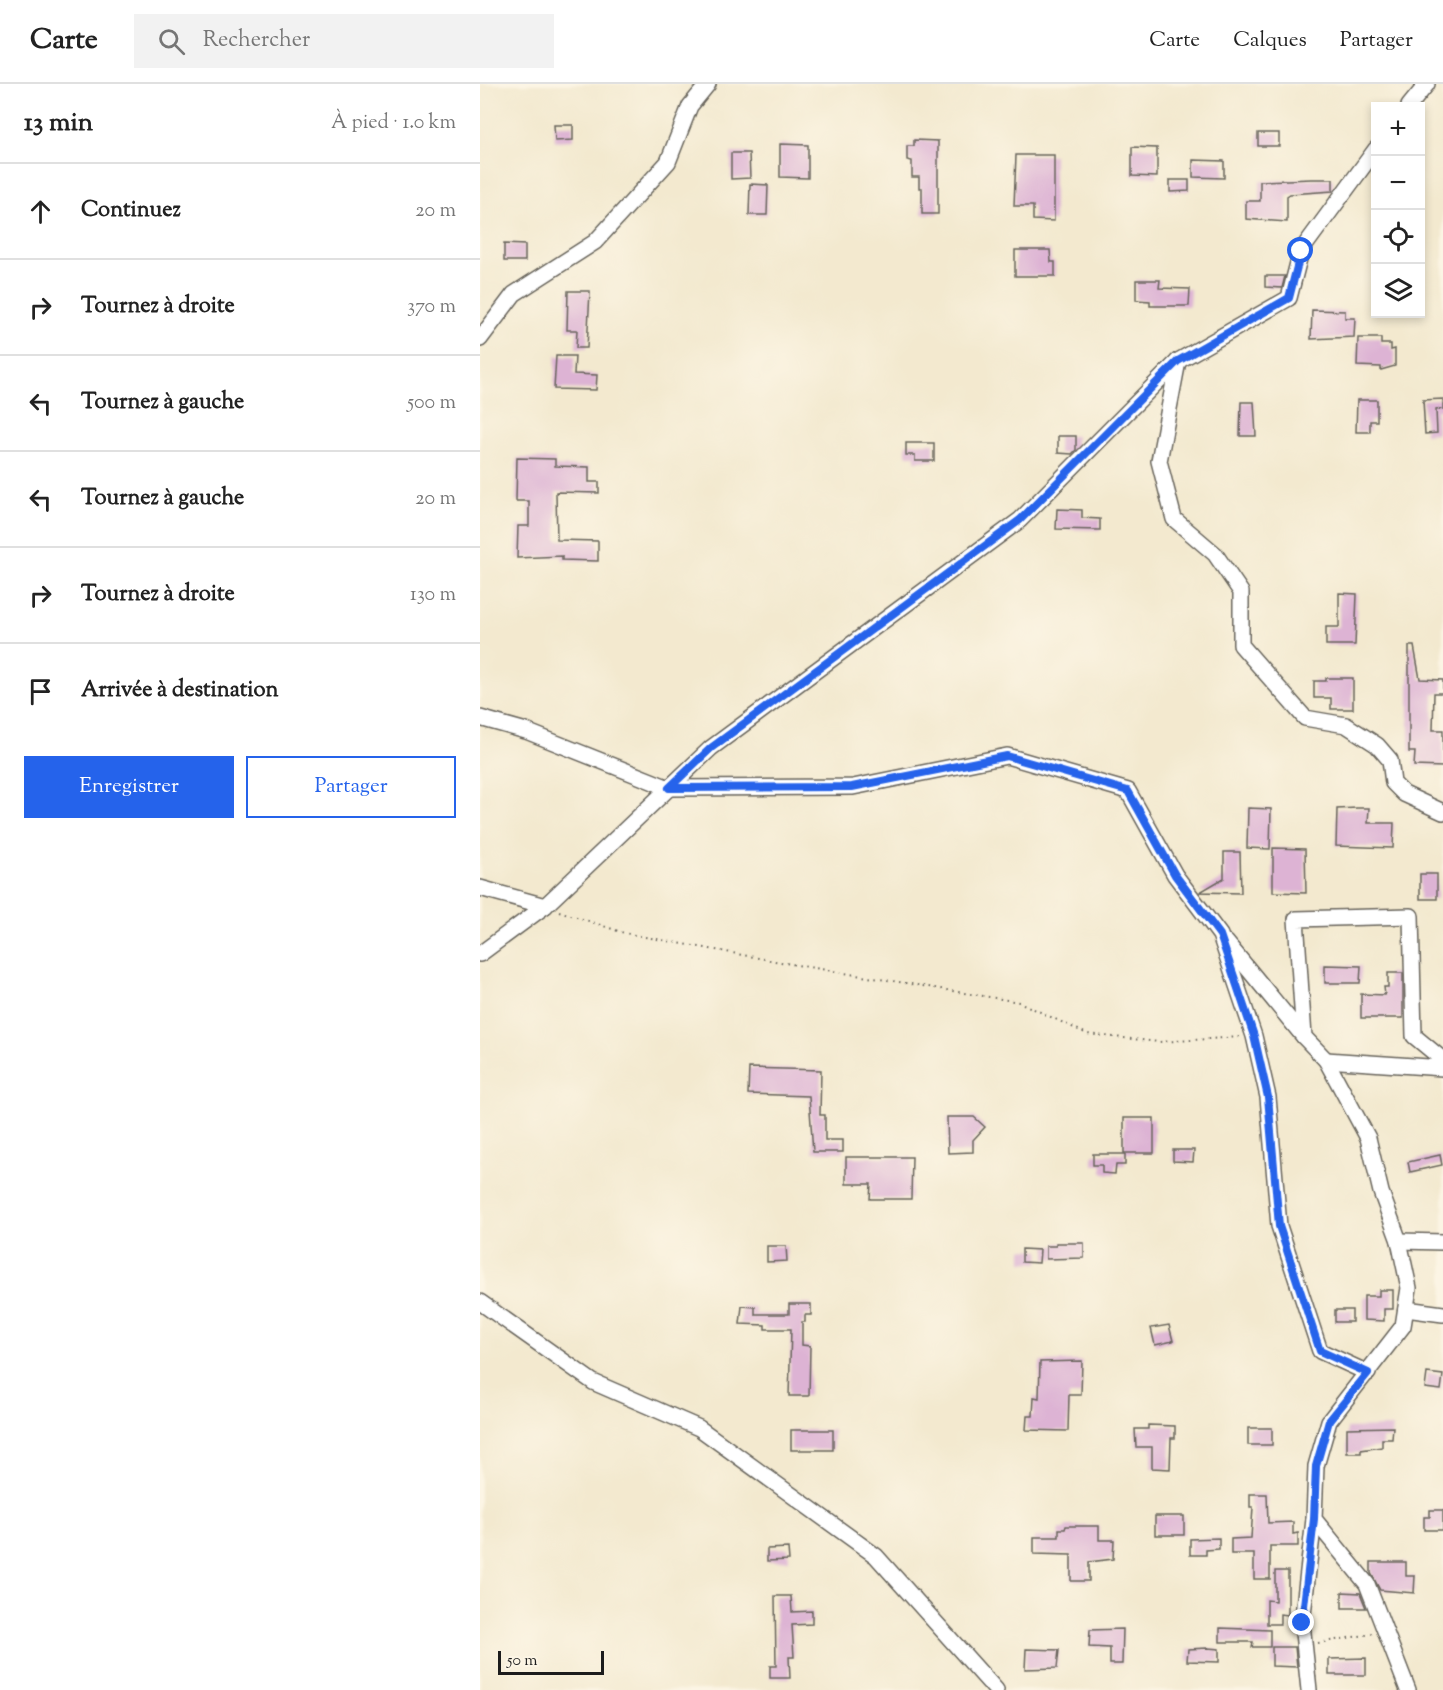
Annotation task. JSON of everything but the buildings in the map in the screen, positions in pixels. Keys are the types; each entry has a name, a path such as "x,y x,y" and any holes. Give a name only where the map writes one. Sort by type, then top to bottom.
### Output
{"street":[{"path":"480,339 514,294 595,242 668,162 690,106 708,84"},
{"path":"1412,102 1427,84"},
{"path":"480,954 545,906 711,748 1020,520 1178,361 1289,298 1301,251 1371,156"},
{"path":"1178,361 1159,461 1174,519 1215,554 1241,592 1241,645 1305,718 1346,725 1377,745 1390,760 1393,783 1404,794 1443,812"},
{"path":"480,718 526,731 669,788 852,787 1007,756 1128,791 1175,875 1220,935 1304,1037 1326,1060 1368,1138 1382,1192 1399,1241 1409,1288 1403,1326 1329,1421 1316,1466 1314,1519 1302,1623 1309,1690"},
{"path":"480,888 545,906"},
{"path":"1304,1037 1296,919 1411,916 1414,1036 1443,1060"},
{"path":"1220,935 1254,1036 1268,1097 1279,1226 1320,1351 1368,1373"},
{"path":"1326,1060 1443,1068"},
{"path":"1399,1241 1443,1242"},
{"path":"480,1302 593,1382 699,1428 876,1556 996,1690"},
{"path":"1406,1309 1443,1314"},
{"path":"1314,1519 1367,1584 1408,1690"}],"path":[{"path":"545,906 624,933 802,966 1020,1002 1087,1034 1159,1042 1254,1036"},
{"path":"1304,1646 1384,1632"}],"route":[{"path":"1301,251 1289,298 1178,361 1020,520 711,748 669,788 852,787 1007,756 1128,791 1175,875 1220,935 1254,1036 1268,1097 1279,1226 1320,1351 1368,1373 1329,1421 1316,1466 1314,1519 1302,1623"}]}
